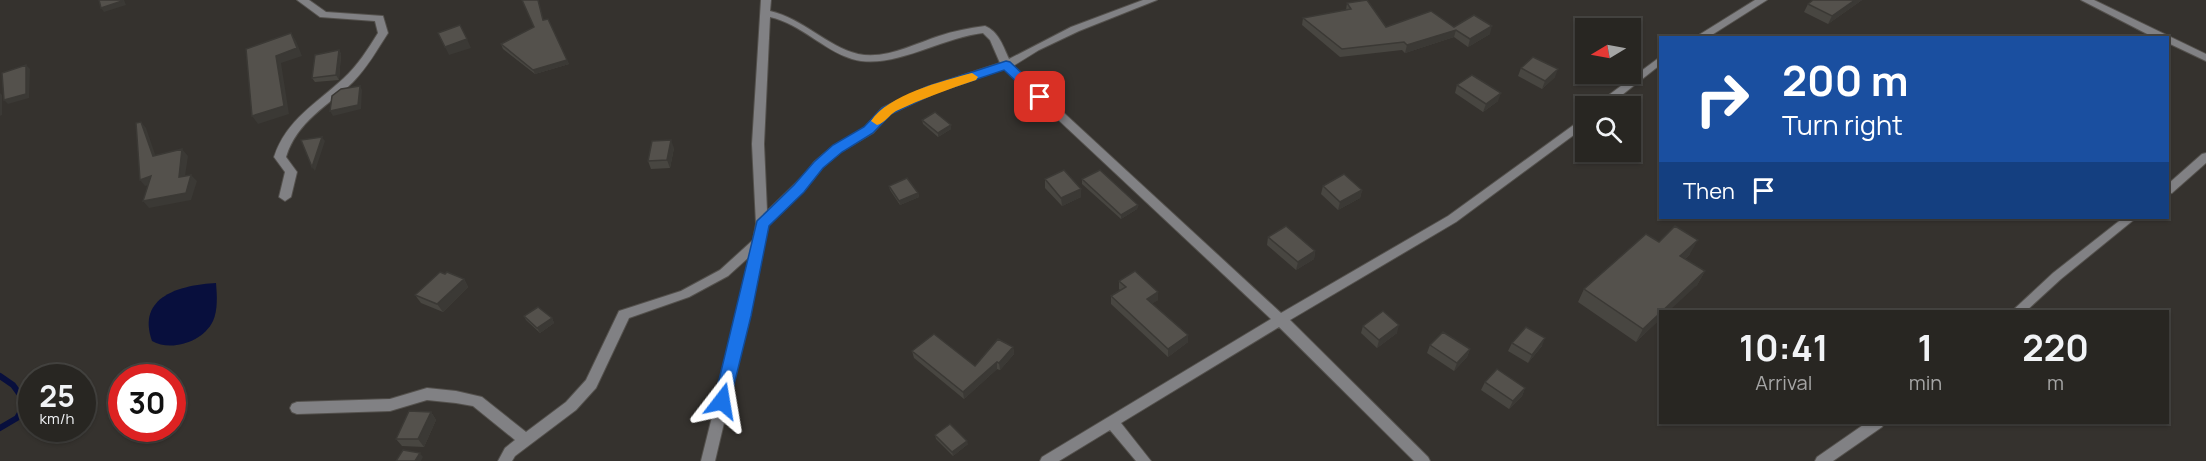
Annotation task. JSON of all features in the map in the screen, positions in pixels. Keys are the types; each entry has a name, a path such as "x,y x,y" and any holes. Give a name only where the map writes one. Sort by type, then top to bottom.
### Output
{"street":[{"path":"285,198 291,172 280,157 283,142 302,120 347,81 367,59 383,33 379,18 324,15 302,0"},
{"path":"708,461 743,316 762,224 758,144 766,0"},
{"path":"762,224 819,165 837,149 869,130 886,111 931,90 1006,65 1075,29 1152,0"},
{"path":"1702,36 1762,0"},
{"path":"2086,0 2162,36"},
{"path":"764,13 780,15 799,25 832,49 874,59 907,51 966,31 985,29 994,39 1006,65 1281,321 1424,461"},
{"path":"2169,40 2206,58"},
{"path":"1615,96 1659,61"},
{"path":"1047,461 1344,281 1452,219 1575,128"},
{"path":"2169,189 2206,157"},
{"path":"2019,310 2057,276 2129,219"},
{"path":"505,461 510,452 571,406 591,384 624,315 685,294 724,273 759,241"},
{"path":"297,408 390,405 427,394 456,397 477,401 525,440"},
{"path":"1113,423 1144,461"},
{"path":"1822,461 1876,424"}],"shaded area":[{"path":"216,283 215,317 202,335 177,345 152,341 149,326 150,313 156,303 176,290"}],"building":[{"path":"99,0 122,0 122,1 101,8"},
{"path":"522,0 538,0 543,20 548,19 567,60 533,70 501,44 534,27"},
{"path":"1367,0 1386,27 1431,11 1454,27 1474,15 1492,26 1470,39 1456,30 1407,45 1404,42 1342,49 1303,18 1351,9 1347,3"},
{"path":"1813,0 1855,0 1832,16 1808,4"},
{"path":"460,25 467,39 445,47 438,33"},
{"path":"291,33 297,48 276,56 284,106 252,116 246,49"},
{"path":"339,50 336,75 312,78 315,55"},
{"path":"1533,57 1558,69 1545,81 1521,68"},
{"path":"26,65 26,94 4,100 2,73"},
{"path":"1472,75 1501,93 1486,104 1457,85"},
{"path":"360,86 358,105 330,111 332,96 341,89"},
{"path":"935,112 951,125 938,133 922,120"},
{"path":"141,122 153,156 182,149 179,177 191,175 186,193 143,201 151,176 140,180 136,123"},
{"path":"322,137 312,167 301,140"},
{"path":"671,140 667,160 648,161 652,141"},
{"path":"1064,170 1081,189 1061,198 1045,179"},
{"path":"1100,170 1138,205 1121,215 1082,179"},
{"path":"1344,174 1362,190 1340,202 1323,186"},
{"path":"907,178 918,193 899,201 889,186"},
{"path":"1286,226 1315,251 1298,262 1268,237"},
{"path":"1675,226 1698,240 1680,256 1705,271 1663,310 1659,310 1659,314 1643,329 1584,289 1646,234 1659,242"},
{"path":"1135,271 1158,292 1147,299 1188,335 1168,349 1111,296 1126,287 1119,281"},
{"path":"440,272 445,274 447,272 464,279 437,304 415,295"},
{"path":"538,307 552,318 537,328 524,316"},
{"path":"1383,311 1399,325 1379,340 1363,326"},
{"path":"1526,327 1545,338 1532,355 1512,343"},
{"path":"1443,332 1470,349 1457,363 1430,345"},
{"path":"934,334 975,366 998,339 1013,347 999,363 997,362 963,392 912,351"},
{"path":"1497,369 1525,388 1513,401 1485,382"},
{"path":"409,411 431,412 418,439 396,439"},
{"path":"950,424 967,441 952,452 935,435"},
{"path":"403,450 420,453 415,461 396,461"}],"waterway":[{"path":"0,376 13,385 26,403 17,418 0,428"}],"slow traffic":[{"path":"877,121 886,111 931,90 972,77"}],"route":[{"path":"722,401 762,224 789,199 819,165 837,149 869,130 886,111 931,90 1006,65 1040,97"}]}
